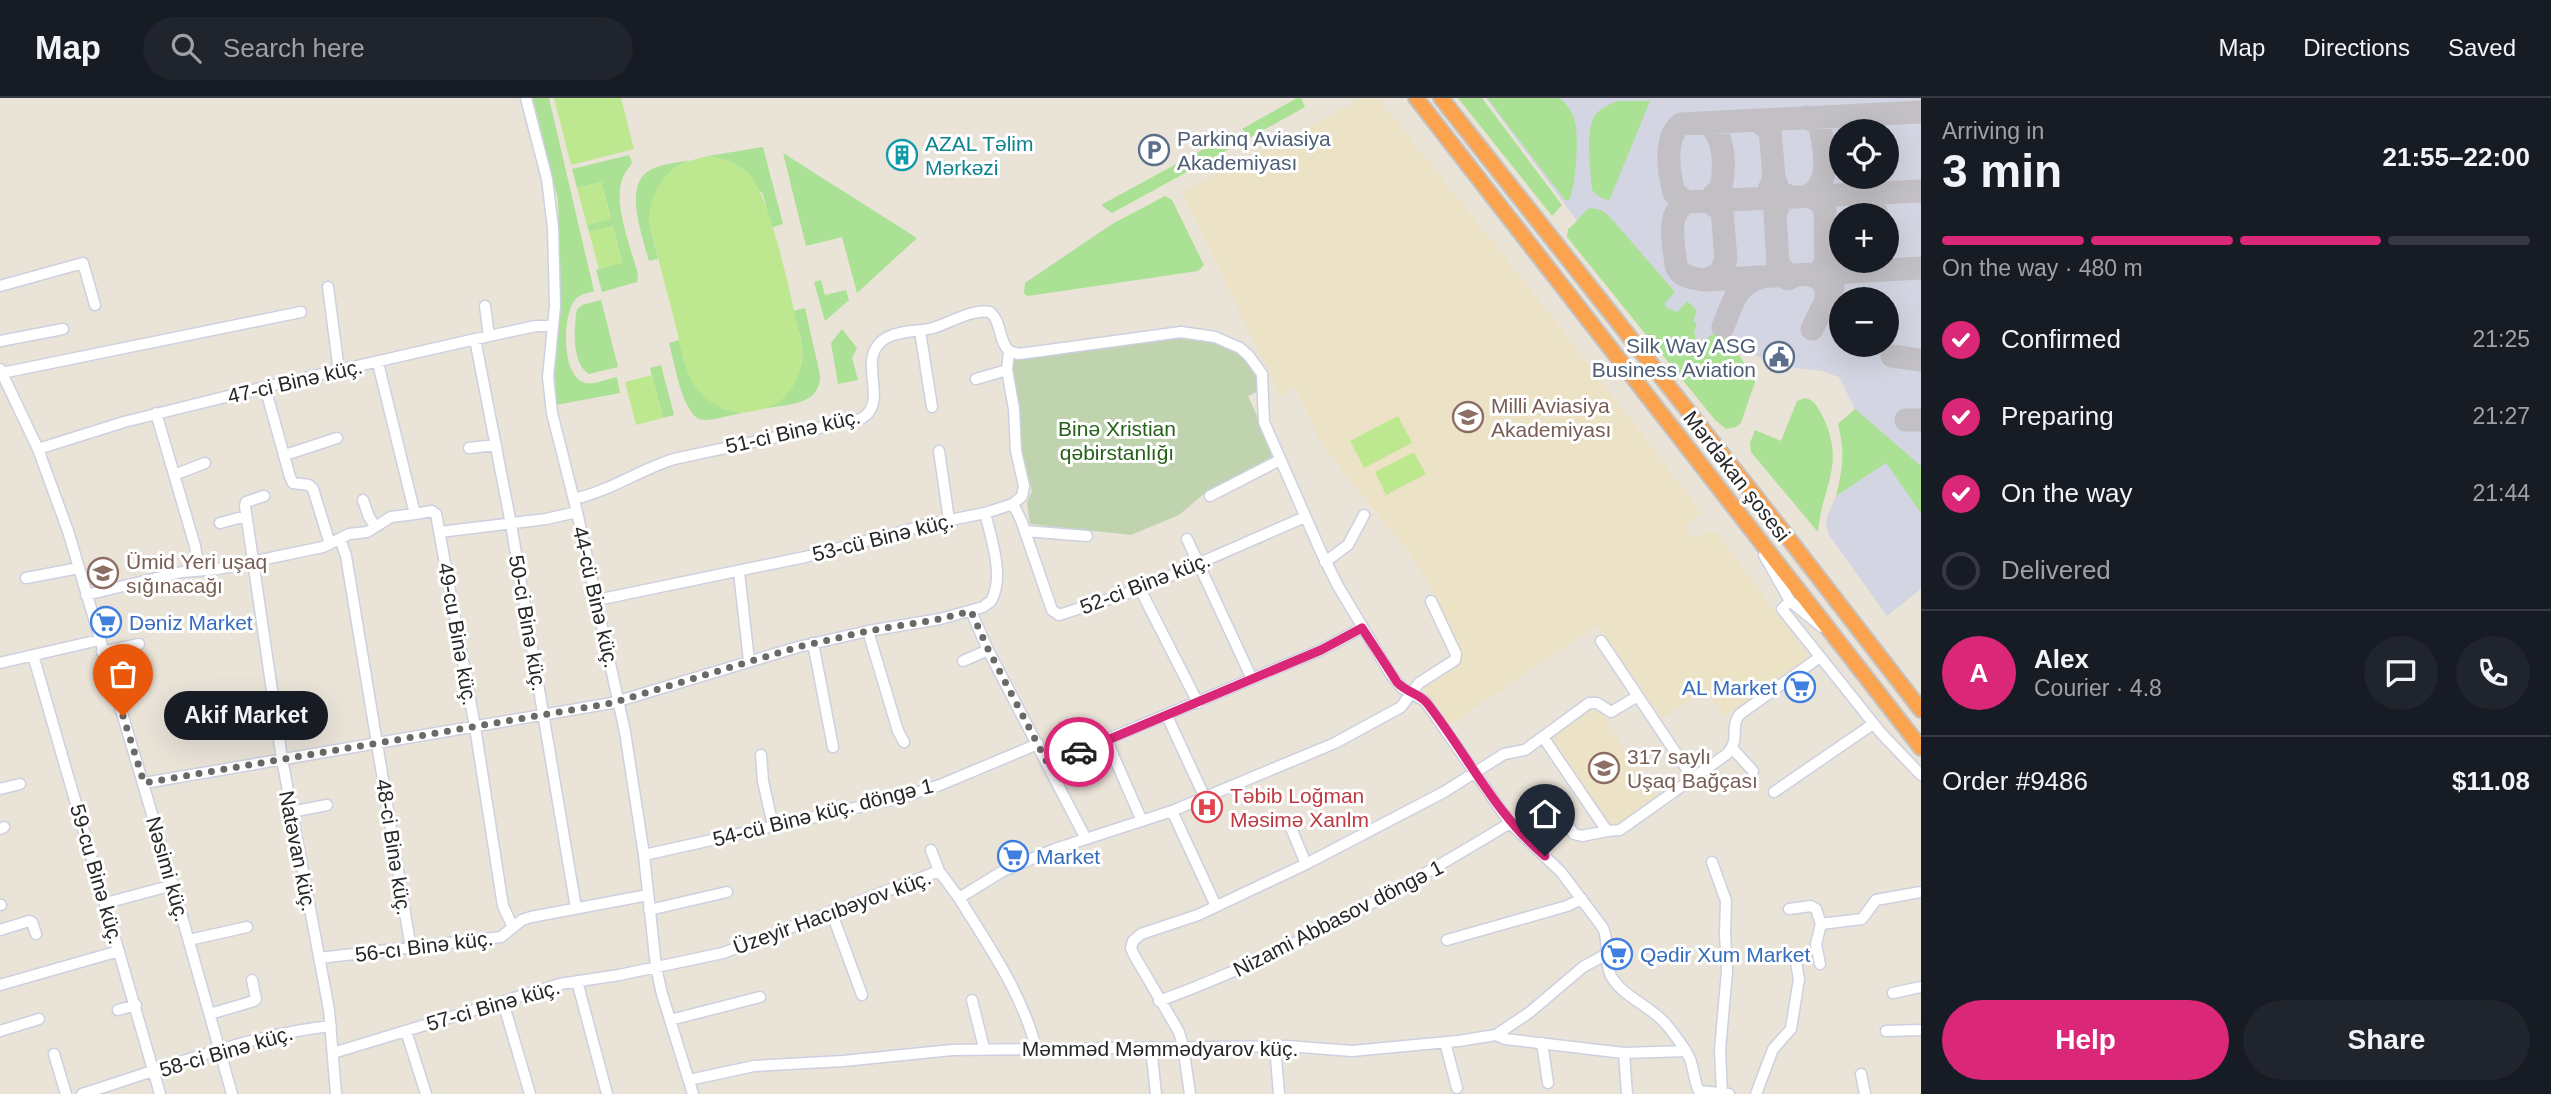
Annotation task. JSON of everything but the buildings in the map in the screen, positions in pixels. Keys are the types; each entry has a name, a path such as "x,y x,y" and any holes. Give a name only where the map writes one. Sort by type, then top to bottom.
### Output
{"highway":[{"name":"Mərdəkan şosesi","path":"1416,98 1921,748"},
{"name":"Mərdəkan şosesi","path":"1441,98 1921,710"}],"street":[{"name":"44-cü Binə küç.","path":"526,98 547,179 551,209 556,277 548,362 550,402 619,701 644,855 656,967 694,1094"},
{"path":"1407,98 1454,148"},
{"path":"0,286 83,263 95,305"},
{"path":"328,288 338,371"},
{"path":"485,306 489,336"},
{"path":"1,371 301,312"},
{"name":"51-ci Binə küç.","path":"574,499 609,489 648,469 674,460 861,419 868,415 874,405 871,365 873,351 879,343 893,335 920,331 975,312 990,312 997,319 1002,341 1009,351"},
{"name":"47-ci Binə küç.","path":"38,449 156,413 475,339 536,326 553,326"},
{"path":"0,341 63,328"},
{"path":"920,331 932,407"},
{"path":"1013,504 1021,496 1024,486 1016,451 1014,409 1007,370 1009,351 1018,354 1181,332 1226,341 1249,356 1262,374 1263,416 1280,460 1325,562 1362,628 1397,682 1402,688 1425,701 1510,823 1554,864 1582,899 1606,933 1606,963 1614,980 1625,992 1657,1015 1686,1051 1699,1091 1726,1093 1720,1051 1727,971 1726,901 1712,862"},
{"name":"50-ci Binə küç.","path":"475,339 511,524 576,908"},
{"path":"86,595 169,575 252,563 335,542 349,534 367,532 391,517 415,514 378,363"},
{"path":"976,379 1007,370"},
{"name":"Nəsimi küç.","path":"1,371 38,449 79,568 102,652 144,783 232,1094"},
{"name":"48-ci Binə küç.","path":"265,387 293,482 309,485 313,489 335,542 346,556 411,948"},
{"path":"156,413 195,546 199,570"},
{"path":"285,455 337,438"},
{"path":"469,448 496,445"},
{"path":"939,451 948,520"},
{"path":"1210,496 1280,460"},
{"path":"174,475 205,463"},
{"path":"220,523 246,516 246,502 264,496"},
{"path":"363,500 375,526"},
{"name":"53-cü Binə küç.","path":"597,600 655,586 738,572 1013,504"},
{"name":"52-ci Binə küç.","path":"1013,504 1054,614 1063,615 1140,589 1305,517"},
{"name":"49-cu Binə küç.","path":"415,514 434,512 440,532 475,727 503,906 513,927"},
{"path":"440,532 511,524 577,512"},
{"path":"144,783 619,701 813,643 971,611 991,601 996,584 995,561 985,513"},
{"path":"1325,562 1348,545 1364,515"},
{"name":"Natəvan küç.","path":"246,516 282,759 331,1026 336,1094"},
{"path":"1743,518 1790,601 1833,636"},
{"path":"1025,531 1087,536"},
{"path":"1187,539 1252,678"},
{"path":"26,578 79,568"},
{"path":"738,572 749,662"},
{"path":"1140,589 1198,703"},
{"name":"Üzeyir Hacıbəyov küç.","path":"656,967 723,953 939,871 959,898 1003,871 1086,839 1172,811 1335,743 1401,707 1419,683 1455,660 1456,654 1431,601"},
{"path":"1790,601 1782,609 1873,724 1921,775"},
{"path":"971,611 1086,839"},
{"path":"1048,764 1198,703 1329,646 1362,628"},
{"path":"868,631 898,731 904,742"},
{"path":"0,663 99,640"},
{"path":"1601,641 1692,778"},
{"path":"813,643 833,747"},
{"path":"102,652 139,644"},
{"path":"963,661 988,649"},
{"name":"59-cu Binə küç.","path":"33,655 160,1094"},
{"path":"1549,799 1574,834 1582,836 1620,830 1732,748 1735,724 1740,714 1819,657"},
{"path":"1190,1094 1184,1046 1179,1032 1134,954 1131,947 1133,941 1141,934 1216,906 1306,864 1444,792 1504,754 1525,750 1589,703 1597,703 1611,712 1638,696"},
{"path":"1167,716 1205,798"},
{"path":"1774,792 1873,724"},
{"path":"1543,737 1607,831"},
{"path":"1107,741 1142,821"},
{"name":"54-cü Binə küç. döngə 1","path":"644,855 900,798 940,785 1038,744"},
{"path":"1732,748 1754,771"},
{"path":"761,755 763,781 773,825"},
{"path":"0,789 20,784"},
{"path":"291,812 327,805"},
{"path":"1172,811 1216,906"},
{"name":"Nizami Abbasov döngə 1","path":"1159,1001 1229,974 1317,932 1436,869 1510,823"},
{"path":"1291,828 1306,864"},
{"path":"931,850 939,871"},
{"path":"106,904 173,885"},
{"path":"649,910 727,892"},
{"path":"1821,924 1863,919 1876,900 1921,892"},
{"name":"56-cı Binə küç.","path":"319,958 501,937 531,917 648,895"},
{"path":"959,898 1016,994 1032,1031 1036,1048"},
{"path":"1447,940 1567,906 1582,899"},
{"path":"1789,909 1811,906 1816,909 1821,924 1816,944 1820,964"},
{"path":"831,911 862,995"},
{"path":"0,930 29,921 32,922 36,934"},
{"path":"189,940 247,927"},
{"path":"0,985 119,951"},
{"name":"Məmməd Məmmədyarov küç.","path":"689,1080 762,1065 843,1061 984,1048 1275,1046 1352,1051 1496,1035 1530,1012 1583,967 1605,956"},
{"path":"1756,1094 1773,1049 1791,1029 1799,979 1795,957"},
{"name":"57-ci Binə küç.","path":"333,1054 577,981 656,967"},
{"path":"210,1014 254,1002 256,999 252,980"},
{"path":"577,981 607,1094"},
{"path":"1893,993 1921,987"},
{"path":"670,1020 760,997"},
{"path":"972,1000 984,1048"},
{"path":"503,1002 530,1094"},
{"path":"118,1010 135,1005"},
{"path":"0,1031 39,1020"},
{"name":"58-ci Binə küç.","path":"82,1094 289,1032 331,1026"},
{"path":"1886,1031 1921,1030"},
{"path":"406,1031 426,1094"},
{"path":"1496,1035 1505,1039 1624,1053 1686,1051"},
{"path":"1444,1042 1457,1088"},
{"path":"1542,1043 1548,1083"},
{"path":"1275,1046 1279,1094"},
{"path":"1152,1047 1156,1094"},
{"path":"1624,1053 1627,1094"},
{"path":"54,1054 65,1094"},
{"path":"1861,1074 1865,1094"}],"shaded area":[{"name":"Milli Aviasiya Akademiyası","path":"1363,98 1378,98 1517,272 1702,513 1684,526 1694,540 1704,533 1717,533 1805,651 1805,660 1725,716 1705,690 1662,719 1598,625 1448,726 1421,686 1463,659 1434,594 1411,554 1318,438 1296,387 1280,396 1182,192"},
{"path":"1486,98 1921,98 1921,589 1887,616 1829,535 1827,516 1836,496 1888,461 1855,409 1839,377 1822,371 1778,366 1764,361 1744,347 1702,367 1578,222"},
{"name":"317 saylı Uşaq Bağçası","path":"1596,706 1658,798 1616,828 1607,824 1550,738"}],"green space":[{"path":"533,98 549,98 594,291 575,300 568,318 566,345 571,370 585,383 617,377 620,393 556,405 555,373 561,306 558,200"},
{"path":"554,98 621,98 634,149 571,165"},
{"path":"1301,98 1305,107 1251,137 1242,129"},
{"path":"1458,98 1482,98 1562,205 1552,216"},
{"path":"1487,98 1560,98 1565,103 1574,119 1577,138 1575,174 1569,200 1565,200"},
{"path":"1617,101 1650,101 1609,201 1592,190 1589,138 1593,119 1598,112"},
{"path":"1235,132 1240,143 1112,213 1101,205"},
{"path":"763,147 783,224 771,228 763,194 729,161 708,156"},
{"path":"783,153 917,238 857,293 842,237 806,246"},
{"path":"629,155 632,163 623,177 620,199 624,226 638,274 637,282 602,292 596,270 622,262 613,226 589,232 587,225 611,218 601,182 577,188 572,169"},
{"path":"708,156 739,166 757,185 773,227 802,345 800,369 790,390 776,404 748,412 734,412 713,403 697,389 689,375 649,222 654,196 665,177 683,164"},
{"path":"690,160 673,169 649,222 658,259 649,261 637,214 637,190 640,180 647,172 657,167"},
{"path":"601,182 611,219 587,225 577,188"},
{"path":"1165,196 1172,200 1204,265 1198,271 1028,296 1024,294 1025,283 1112,224"},
{"path":"1590,208 1601,210 1610,217 1675,292 1665,303 1666,307 1677,312 1687,301 1697,311 1693,321 1697,324 1694,332 1696,341 1704,342 1712,334 1734,339 1744,347 1737,351 1755,382 1741,423 1736,427 1726,429 1715,420 1567,237 1568,229"},
{"path":"613,226 622,263 599,269 589,232"},
{"path":"821,280 825,295 846,290 849,300 825,321 814,282"},
{"path":"601,300 618,367 589,374 579,362 577,353 577,309"},
{"path":"805,308 820,375 819,385 815,393 801,402 763,409 782,396 800,370 803,352 793,311"},
{"path":"842,329 857,348 852,358 858,380 838,384 831,343"},
{"name":"Binə Xristian qəbirstanlığı","path":"1167,338 1210,341 1230,348 1251,363 1261,390 1248,396 1275,455 1206,492 1179,515 1131,535 1030,524 1027,502 1032,491 1019,437 1020,413 1011,364 1017,357"},
{"path":"679,340 685,364 723,409 742,413 704,420 690,410 680,388 669,343"},
{"path":"661,365 674,415 663,418 650,368"},
{"path":"652,375 663,418 636,425 625,382"},
{"path":"1805,398 1814,403 1823,417 1830,434 1832,449 1831,475 1818,532 1751,452 1750,443 1755,430 1781,441 1797,401"},
{"path":"1855,409 1921,466 1921,513 1886,463 1836,496 1842,460 1838,424"},
{"path":"1398,416 1412,443 1364,468 1350,441"},
{"path":"1414,452 1426,474 1386,495 1375,472"}],"taxiway":[{"path":"1921,112 1681,124 1675,130 1669,156 1674,193 1687,202 1921,191"},
{"path":"1806,117 1820,128 1825,156 1820,184 1807,196"},
{"path":"1757,120 1770,131 1774,177 1769,190"},
{"path":"1705,280 1720,274 1726,259 1722,211 1708,201 1721,188 1721,143 1713,128 1706,123"},
{"path":"1774,177 1779,191 1790,197 1780,202 1775,214 1778,264 1786,273 1794,276 1788,279"},
{"path":"1860,193 1873,203"},
{"path":"1807,196 1819,200 1825,211 1826,263 1818,273 1810,275 1823,283 1826,298"},
{"path":"1687,202 1676,214 1672,230 1676,265 1684,275 1692,278 1705,280 1921,268"},
{"path":"1723,327 1740,291 1745,285 1759,278"},
{"path":"1812,329 1829,295"},
{"path":"1899,357 1921,360"},
{"path":"1906,420 1921,420"}],"way so far":[{"path":"123,716 144,783 612,703 798,647 971,611 1048,764 1079,752"}],"place":[{"name":"Parkinq Aviasiya Akademiyası","path":"1154,150"},
{"name":"AZAL Təlim Mərkəzi","path":"902,155"},
{"name":"Silk Way ASG Business Aviation","path":"1779,357"},
{"name":"Milli Aviasiya Akademiyası","path":"1468,417"},
{"name":"Ümid Yeri uşaq sığınacağı","path":"103,573"},
{"name":"Dəniz Market","path":"106,622"},
{"name":"AL Market","path":"1800,687"},
{"name":"Akif Market","path":"123,716"},
{"name":"317 saylı Uşaq Bağçası","path":"1604,768"},
{"name":"Təbib Loğman Məsimə Xanlm","path":"1207,807"},
{"name":"Market","path":"1013,856"},
{"name":"Qədir Xum Market","path":"1617,954"}],"route":[{"path":"1079,752 1321,650 1362,628 1402,688 1425,701 1510,823 1545,856"}]}
